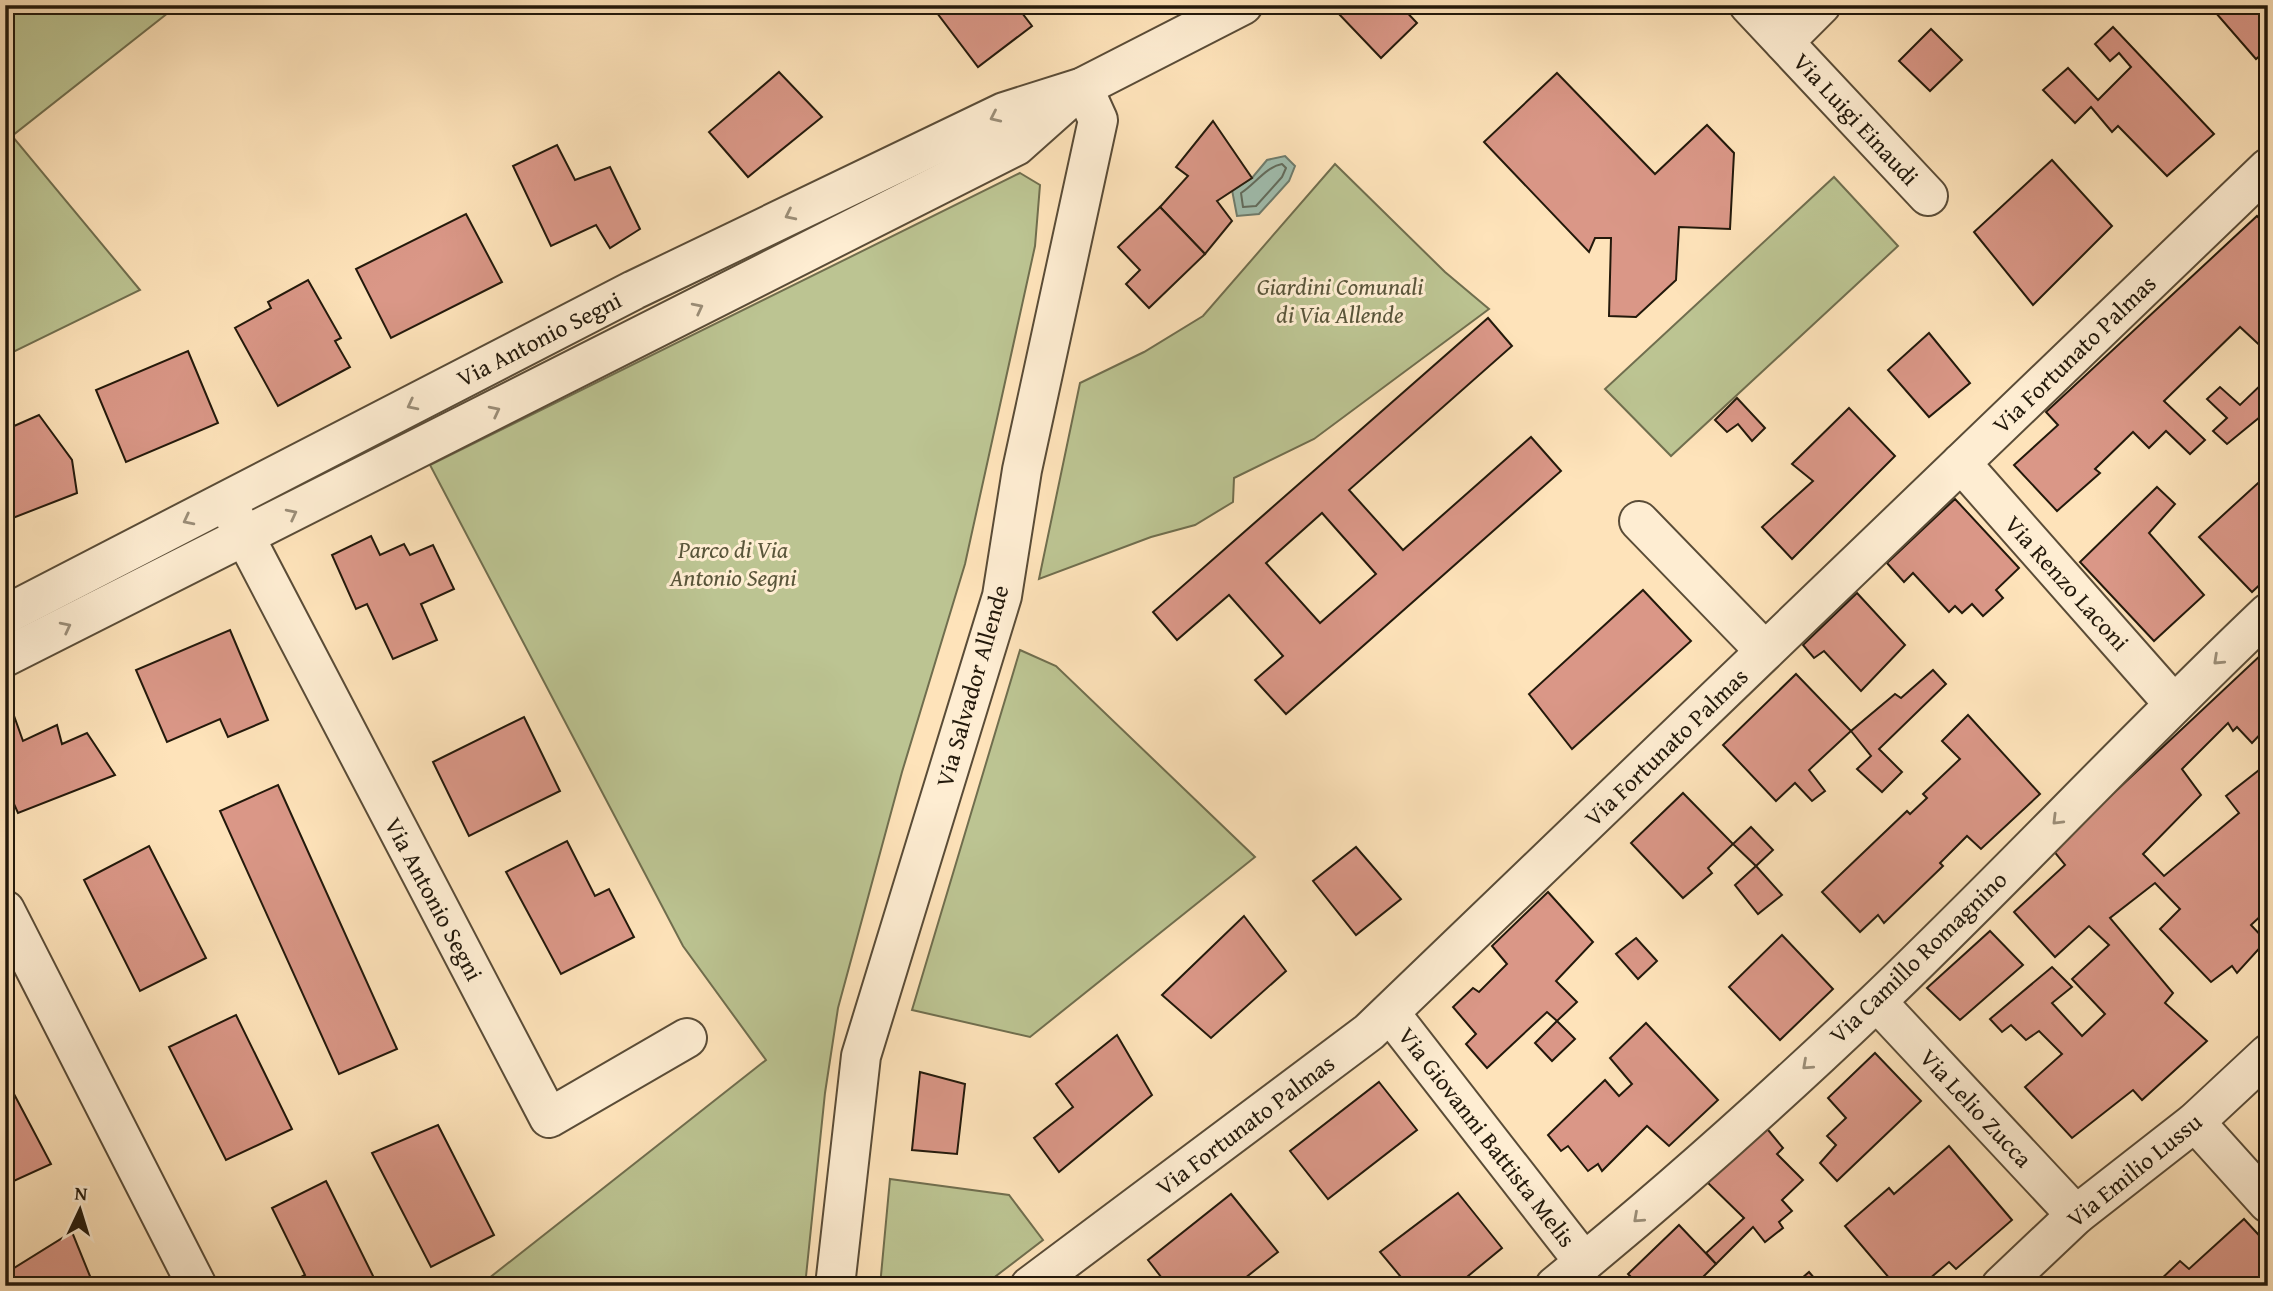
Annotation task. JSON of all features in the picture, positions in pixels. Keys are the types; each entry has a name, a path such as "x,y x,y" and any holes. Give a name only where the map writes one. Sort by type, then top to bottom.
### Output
{"street":[{"name":"Via Antonio Segni","path":"5,615 647,284 1004,112 1083,87 1243,5"},
{"name":"Via Luigi Einaudi","path":"1749,5 1928,196"},
{"name":"Via Luigi Einaudi","path":"1784,42 1821,5"},
{"name":"Via Antonio Segni","path":"5,657 1016,146 1083,87"},
{"name":"Via Salvador Allende","path":"835,1286 861,1056 1002,596 1022,470 1098,120 1083,87"},
{"name":"Via Fortunato Palmas","path":"1030,1286 1369,1032 2268,168"},
{"name":"Via Renzo Laconi","path":"1961,463 2173,703"},
{"path":"226,500 245,538"},
{"path":"1639,521 1765,652"},
{"name":"Via Antonio Segni","path":"245,538 549,1118 687,1038"},
{"name":"Via Camillo Romagnino","path":"1555,1286 1627,1229 1877,1002 2173,703 2268,613"},
{"path":"5,910 197,1286"},
{"name":"Via Lelio Zucca","path":"1877,1002 2076,1215"},
{"name":"Via Giovanni Battista Melis","path":"1390,1013 1584,1262"},
{"name":"Via Emilio Lussu","path":"2001,1286 2076,1215 2194,1122 2268,1054"},
{"path":"2194,1122 2268,1203"}],"green space":[{"path":"5,5 178,5 12,136 140,290 5,356"},
{"name":"Giardini Comunali di Via Allende","path":"1335,164 1445,272 1489,309 1314,439 1234,478 1233,502 1195,525 1151,537 1039,579 1080,383 1144,352 1203,316"},
{"name":"Parco di Via Antonio Segni","path":"1020,173 1040,185 1035,246 965,564 902,772 838,1008 825,1093 805,1286 479,1286 766,1060 683,946 430,465"},
{"path":"1834,177 1898,246 1671,456 1605,389"},
{"path":"1020,650 1056,666 1255,857 1030,1037 912,1010"},
{"path":"890,1179 1009,1195 1043,1240 983,1286 880,1286"}],"water":[{"path":"1285,156 1295,166 1289,181 1259,214 1237,216 1232,190 1252,178 1267,160"}],"building":[{"path":"931,5 1016,5 1032,26 978,67"},
{"path":"1344,5 1400,5 1417,23 1381,58 1337,12"},
{"path":"2209,5 2268,5 2268,49 2256,59"},
{"path":"2113,27 2214,134 2167,176 2118,126 2112,132 2091,107 2075,123 2043,90 2068,68 2098,100 2131,67 2119,53 2110,61 2095,44"},
{"path":"1931,29 1962,60 1930,91 1899,61"},
{"path":"779,72 822,117 748,177 709,132"},
{"path":"1557,73 1655,174 1707,125 1734,153 1730,229 1679,227 1676,280 1636,317 1609,316 1611,238 1595,238 1589,252 1484,142"},
{"path":"1213,121 1252,178 1217,201 1232,221 1205,254 1160,207 1188,176 1176,167"},
{"path":"557,145 575,180 610,167 640,229 610,248 596,225 551,246 513,166"},
{"path":"2052,160 2112,226 2033,305 1974,232"},
{"path":"1160,207 1205,254 1149,308 1126,284 1140,270 1118,247"},
{"path":"466,214 502,282 391,338 356,269"},
{"path":"2257,216 2268,227 2268,353 2240,327 2164,401 2205,440 2190,454 2166,431 2149,448 2133,432 2095,469 2100,473 2057,511 2014,465 2058,425 2046,412"},
{"path":"308,280 341,338 335,341 350,367 278,406 235,328 271,308 268,302"},
{"path":"1488,318 1512,346 1349,490 1403,550 1531,437 1561,471 1286,714 1255,680 1283,656 1229,595 1177,640 1153,612","holes":["1322,513 1376,574 1320,623 1266,563"]},
{"path":"1929,333 1970,383 1929,417 1888,370"},
{"path":"188,351 218,423 126,462 96,390"},
{"path":"2268,378 2268,416 2263,421 2260,417 2227,444 2213,431 2227,418 2207,399 2220,387 2240,405"},
{"path":"1737,398 1765,428 1752,441 1738,424 1727,432 1715,420"},
{"path":"1849,408 1895,456 1792,559 1762,527 1813,481 1792,464"},
{"path":"39,415 72,460 77,493 5,521 5,430"},
{"path":"2268,474 2268,577 2252,592 2199,537"},
{"path":"2157,487 2175,504 2149,533 2204,595 2154,641 2080,562"},
{"path":"1955,499 2019,568 1996,590 2003,598 1983,616 1972,604 1962,613 1955,606 1949,612 1913,573 1904,582 1887,563"},
{"path":"371,536 380,555 404,544 410,555 433,545 454,589 421,604 437,640 393,659 367,604 356,609 332,555"},
{"path":"1643,590 1691,641 1572,749 1529,694"},
{"path":"1857,593 1905,645 1861,691 1824,651 1814,658 1803,645"},
{"path":"230,630 268,720 228,737 220,719 167,742 136,670"},
{"path":"2264,652 2268,655 2268,726 2252,743 2237,727 2233,731 2228,723 2182,769 2201,795 2143,854 2164,876 2239,813 2226,796 2268,763 2268,909 2251,925 2266,941 2237,973 2232,966 2211,982 2160,929 2180,909 2155,883 2110,918 2173,993 2165,1003 2207,1041 2142,1100 2133,1090 2072,1138 2025,1087 2062,1054 2039,1031 2026,1040 2011,1025 2002,1032 1990,1019 2052,967 2072,987 2052,1003 2082,1036 2105,1014 2072,979 2109,945 2089,926 2055,957 2014,912 2065,865 2053,850"},
{"path":"1933,670 1946,684 1879,749 1902,772 1882,792 1857,769 1871,756 1851,731 1895,694 1901,698"},
{"path":"1796,674 1851,731 1809,770 1825,791 1812,801 1795,783 1776,801 1723,745"},
{"path":"13,713 23,741 57,725 62,744 87,733 115,775 18,813 5,784 5,717"},
{"path":"1968,715 2040,794 1981,849 1967,836 1940,863 1943,866 1884,923 1878,915 1860,932 1822,892 1907,811 1910,814 1927,798 1923,794 1960,759 1942,741"},
{"path":"524,717 560,791 469,836 433,762"},
{"path":"278,785 397,1049 339,1074 220,811"},
{"path":"1683,793 1733,844 1708,868 1712,873 1683,898 1631,843"},
{"path":"1751,827 1773,850 1756,866 1733,844"},
{"path":"567,841 595,896 609,889 634,937 561,974 506,872"},
{"path":"149,846 206,958 140,991 84,880"},
{"path":"1356,847 1401,899 1356,935 1313,881"},
{"path":"1756,866 1782,895 1758,914 1735,885"},
{"path":"1548,892 1593,942 1556,981 1577,1002 1557,1021 1547,1012 1487,1068 1466,1044 1476,1034 1453,1007 1473,988 1479,992 1507,964 1492,946"},
{"path":"1244,916 1286,971 1211,1038 1162,995"},
{"path":"1990,931 2023,965 1960,1020 1927,988"},
{"path":"1782,935 1833,989 1780,1040 1729,987"},
{"path":"1636,938 1657,961 1638,979 1616,954"},
{"path":"236,1015 292,1129 226,1160 169,1047"},
{"path":"1557,1021 1575,1039 1552,1061 1535,1043"},
{"path":"1646,1023 1718,1100 1669,1146 1647,1126 1602,1171 1598,1164 1588,1171 1568,1146 1561,1151 1548,1135 1605,1080 1619,1096 1632,1084 1610,1058"},
{"path":"1117,1035 1152,1095 1059,1172 1034,1138 1073,1107 1056,1084"},
{"path":"1875,1053 1921,1101 1837,1181 1820,1163 1836,1145 1827,1136 1846,1118 1828,1098"},
{"path":"920,1072 965,1084 957,1154 912,1150"},
{"path":"5,1077 51,1164 5,1185"},
{"path":"1379,1082 1417,1130 1328,1199 1290,1151"},
{"path":"438,1125 494,1235 431,1267 372,1153"},
{"path":"1764,1125 1783,1148 1777,1154 1803,1180 1782,1200 1792,1211 1779,1222 1783,1228 1765,1242 1753,1227 1716,1264 1706,1253 1744,1218 1706,1181"},
{"path":"1949,1146 2012,1220 1956,1269 1949,1262 1921,1286 1896,1286 1845,1226 1889,1188 1894,1194"},
{"path":"326,1181 378,1286 290,1286 289,1283 305,1275 272,1208"},
{"path":"1458,1193 1502,1248 1456,1286 1402,1286 1406,1283 1380,1252"},
{"path":"1231,1194 1278,1252 1235,1286 1168,1286 1148,1260"},
{"path":"2244,1219 2268,1245 2268,1286 2154,1286 2180,1261 2189,1269"},
{"path":"1679,1225 1716,1264 1694,1286 1640,1286 1628,1274"},
{"path":"72,1232 94,1286 13,1286 6,1273"},
{"path":"1809,1272 1821,1286 1793,1286"}]}
